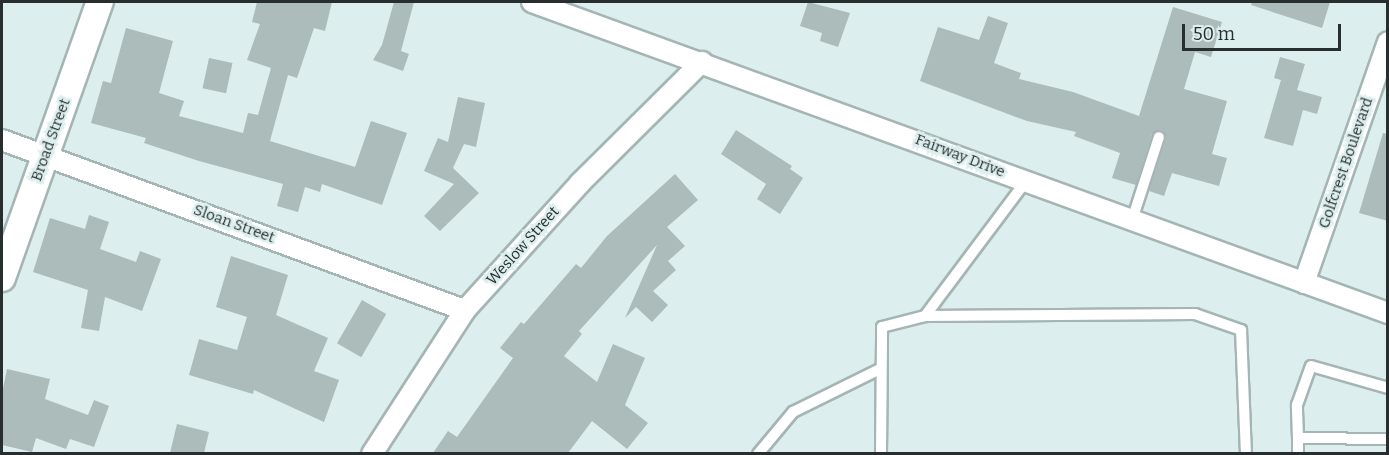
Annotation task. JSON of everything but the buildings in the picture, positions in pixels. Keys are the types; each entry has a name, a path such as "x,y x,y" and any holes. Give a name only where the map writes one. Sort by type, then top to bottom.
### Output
{"street":[{"name":"Broad Street","path":"2,278 100,2"},
{"name":"Fairway Drive","path":"532,2 1388,313"},
{"name":"Golfcrest Boulevard","path":"1304,283 1388,42"},
{"name":"Weslow Street","path":"372,453 465,310 580,183 702,62"},
{"name":"Sloan Street","path":"2,140 465,310"}],"lane":[{"path":"1132,220 1159,137"},
{"path":"925,316 1026,181"},
{"path":"881,453 882,327 925,316 1195,314 1241,330 1246,453"},
{"path":"1298,453 1298,405 1311,366 1388,388"},
{"path":"758,453 793,412 880,369"},
{"path":"1298,438 1388,439"}]}
